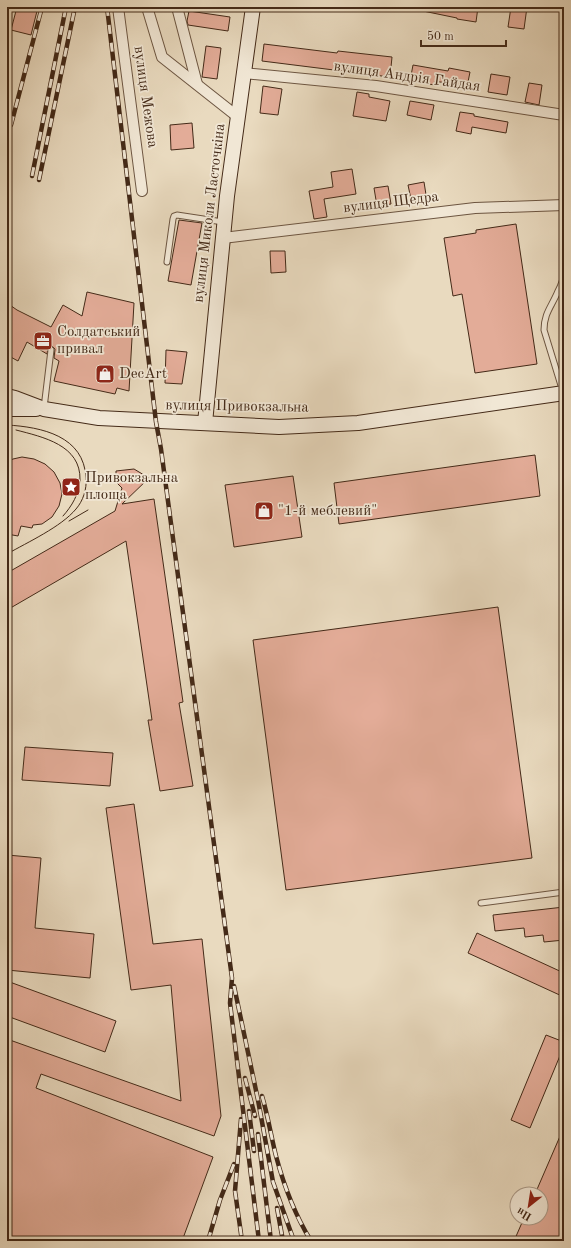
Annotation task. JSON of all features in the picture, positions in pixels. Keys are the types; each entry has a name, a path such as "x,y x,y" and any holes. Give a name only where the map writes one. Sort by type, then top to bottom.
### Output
{"main road":[{"name":"вулиця Миколи Ласточкіна","path":"205,423 224,222 253,7"},
{"name":"вулиця Привокзальна","path":"7,396 44,409 110,419 279,427 358,423 563,393"},
{"path":"7,409 44,409"}],"street":[{"name":"вулиця Межова","path":"118,7 142,191"},
{"path":"147,7 162,57 238,117"},
{"path":"177,7 197,84"},
{"name":"вулиця Андрія Гайдая","path":"244,73 376,86 564,115"},
{"name":"вулиця Щедра","path":"223,238 475,208 564,205"}],"lane":[{"path":"167,262 174,216 177,215 224,222"},
{"path":"563,393 544,330 544,322 547,312 558,292 564,276"},
{"path":"44,409 52,350"},
{"path":"481,903 564,892"}],"building":[{"path":"17,7 38,7 31,35 11,30"},
{"path":"424,7 478,7 476,22 423,11"},
{"path":"511,7 527,7 524,29 508,27"},
{"path":"189,11 230,17 228,31 188,25 187,21"},
{"path":"264,44 337,53 338,51 392,57 390,77 262,61"},
{"path":"206,46 221,48 217,79 202,77"},
{"path":"413,65 448,71 449,68 470,72 467,87 435,81 435,85 410,81"},
{"path":"491,74 510,77 507,95 488,92"},
{"path":"529,83 542,85 539,105 525,102"},
{"path":"263,86 282,89 278,115 260,113"},
{"path":"357,92 369,94 369,97 390,101 386,121 353,116"},
{"path":"410,101 434,105 431,120 407,115"},
{"path":"460,112 508,122 506,133 472,127 471,134 456,131"},
{"path":"192,123 194,148 171,150 170,125"},
{"path":"352,169 356,194 324,199 327,217 314,219 309,191 333,187 331,172"},
{"path":"424,182 427,201 412,204 408,185"},
{"path":"388,186 391,204 377,206 374,188"},
{"path":"179,220 202,223 191,285 168,281"},
{"path":"516,224 537,364 475,373 462,294 453,296 444,238 476,233 476,230"},
{"path":"270,251 285,251 286,272 271,273"},
{"path":"87,292 134,303 129,391 117,388 115,394 54,381 59,361 54,358 55,349 52,346 48,348 47,354 27,342 18,361 7,355 7,303 17,310 51,327 63,305 82,316"},
{"path":"166,350 187,352 182,384 165,383"},
{"path":"535,455 540,496 339,524 334,483"},
{"path":"22,457 34,459 45,464 54,472 60,483 62,494 59,506 52,517 42,524 33,525 32,528 21,526 18,536 7,534 7,462"},
{"path":"134,469 149,478 122,504 154,499 183,702 179,703 193,786 160,791 148,720 152,720 126,541 7,610 7,573 115,511 122,488 116,482 116,471"},
{"name":"\"1-й меблевий\"","path":"293,476 302,537 234,547 225,485"},
{"path":"498,607 532,858 286,890 253,640"},
{"path":"25,747 113,753 110,786 22,780"},
{"path":"134,804 153,944 202,939 221,1116 214,1136 41,1074 36,1088 213,1157 182,1241 7,1241 7,1039 181,1101 171,985 131,990 106,808"},
{"path":"7,855 41,858 35,928 94,934 90,978 7,970"},
{"path":"564,907 564,940 544,942 543,935 525,937 524,928 495,931 493,915"},
{"path":"477,933 564,973 564,997 468,953"},
{"path":"7,981 116,1021 105,1052 7,1016"},
{"path":"546,1035 564,1042 564,1046 530,1128 511,1120"},
{"path":"564,1127 564,1241 514,1241 521,1226 549,1226 549,1186 538,1186"}],"tram line":[{"path":"7,425 34,428 59,436 78,452 83,464 86,478 84,495 81,502 70,516 44,534 7,554"},
{"path":"16,430 38,436 58,444 74,458 79,468 80,480 74,500 63,516"},
{"path":"69,521 88,510"}],"railway":[{"path":"11,125 42,7"},
{"path":"32,176 66,7"},
{"path":"39,180 75,7"},
{"path":"107,7 156,422 161,449 232,978 230,1003 259,1241"},
{"path":"234,986 258,1100 273,1182 294,1241"},
{"path":"245,1078 255,1116"},
{"path":"262,1096 276,1156 290,1200 311,1241"},
{"path":"249,1111 254,1151"},
{"path":"241,1119 235,1191 242,1241"},
{"path":"258,1134 271,1241"},
{"path":"208,1241 220,1200 234,1164"},
{"path":"277,1208 283,1241"}],"place":[{"name":"Солдатський привал","path":"43,341"},
{"name":"DecArt","path":"105,374"},
{"name":"Привокзальна площа","path":"71,487"},
{"name":"\"1-й меблевий\"","path":"264,511"}]}
